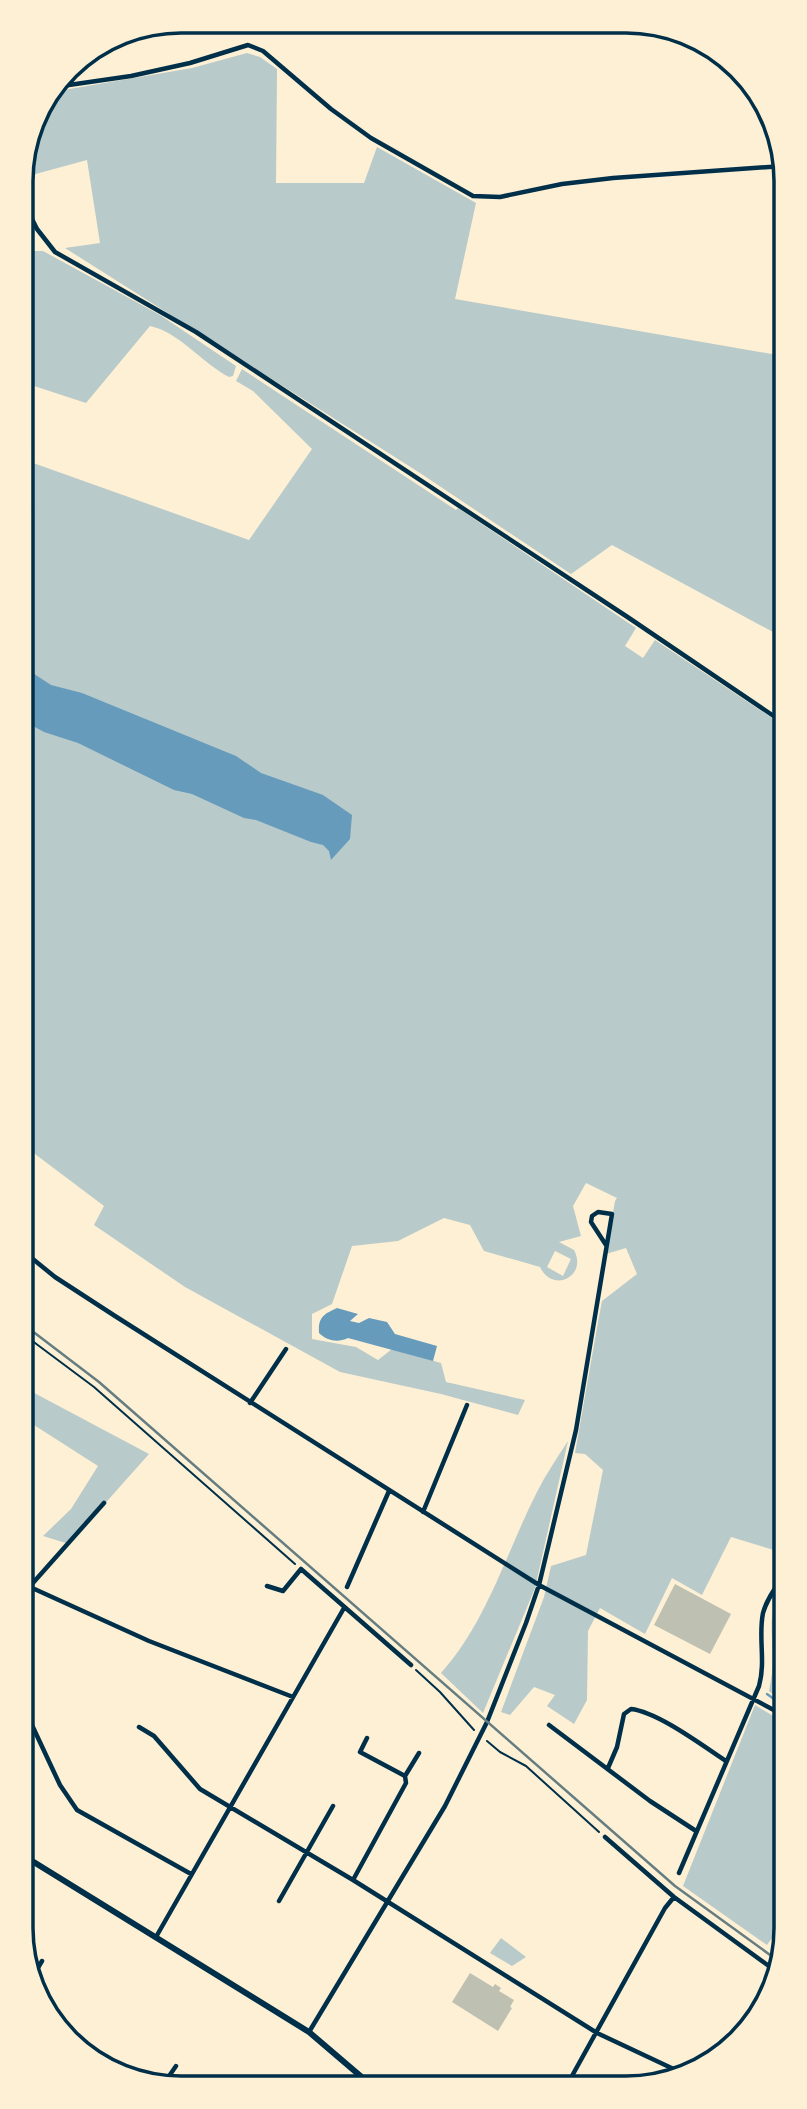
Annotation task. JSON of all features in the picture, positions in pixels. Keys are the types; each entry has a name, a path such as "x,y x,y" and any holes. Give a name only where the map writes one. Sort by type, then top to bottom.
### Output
{"street":[{"path":"69,85 190,63 248,45 263,51 331,109 371,138 474,197 500,197 562,184 613,178 772,167"},
{"path":"34,223 55,252 196,332 774,716"},
{"path":"309,2032 445,1806 475,1748 505,1680 539,1585 576,1430 607,1245 612,1214 598,1212 592,1216 591,1222 607,1245"},
{"path":"33,1259 55,1277 250,1403 539,1585 773,1710"},
{"path":"250,1403 286,1349"},
{"path":"422,1512 467,1405"},
{"path":"347,1587 389,1491"},
{"path":"33,1583 104,1503"},
{"path":"267,1586 283,1591 301,1569 411,1665"},
{"path":"33,1588 149,1641 293,1697"},
{"path":"679,1873 763,1671 763,1613 773,1592"},
{"path":"156,1937 344,1608"},
{"path":"608,1768 617,1747 624,1714 631,1709 661,1720 726,1761"},
{"path":"549,1725 650,1801 696,1831"},
{"path":"33,1727 60,1785 77,1810 191,1874"},
{"path":"139,1727 155,1736 200,1789 389,1902 597,2033 672,2068"},
{"path":"367,1738 360,1752 405,1776"},
{"path":"353,1880 406,1783 405,1776 419,1753"},
{"path":"279,1901 333,1806"},
{"path":"606,1837 674,1897 769,1966"},
{"path":"33,1862 309,2032 360,2076"},
{"path":"571,2076 665,1908 674,1897"},
{"path":"38,1967 42,1961"},
{"path":"170,2075 176,2066"}],"path":[{"path":"33,1342 94,1387 301,1569"},
{"path":"411,1665 474,1730"},
{"path":"487,1741 500,1752 526,1766 606,1837"}],"shaded area":[{"path":"247,53 260,57 277,69 276,183 364,183 377,147 476,203 455,299 774,354 774,632 612,545 571,574 420,473 65,248 100,243 87,160 34,174 38,143 58,99 65,90 192,68"},
{"path":"34,251 43,251 160,315 236,366 233,376 229,377 181,341 150,326 86,403 34,386"},
{"path":"242,369 456,510 458,508 636,628 625,646 643,658 655,640 774,719 773,1550 731,1537 702,1595 672,1578 645,1634 600,1608 588,1631 587,1700 574,1724 547,1706 555,1695 534,1687 510,1715 501,1712 544,1597 551,1566 586,1555 603,1470 585,1454 575,1453 598,1322 602,1301 637,1274 626,1248 606,1254 617,1198 586,1183 573,1206 581,1236 559,1242 574,1250 577,1259 573,1274 567,1278 553,1279 540,1267 484,1251 470,1225 444,1218 398,1241 352,1246 332,1304 312,1314 312,1339 356,1347 378,1360 392,1349 441,1363 446,1382 525,1400 518,1415 441,1394 340,1372 185,1287 94,1225 104,1206 33,1153 34,463 249,540 312,449 253,391 236,381","holes":["555,1251 571,1259 563,1276 547,1267"]},
{"path":"33,1392 149,1454 69,1544 43,1536 71,1509 98,1466 33,1425"},
{"path":"568,1441 535,1588 483,1713 441,1673 471,1632 537,1492"},
{"path":"773,1611 773,1694 769,1691 773,1662"},
{"path":"755,1705 773,1716 773,1936 767,1945 683,1886"},
{"path":"501,1938 526,1957 512,1966 490,1953"}],"water":[{"path":"34,674 51,685 82,693 236,756 261,773 323,795 352,815 350,839 331,860 329,851 323,845 244,818 192,794 174,790 78,743 34,726"},
{"path":"337,1308 358,1314 350,1321 359,1323 369,1318 387,1322 395,1334 437,1346 433,1361 348,1338 337,1341 326,1338 319,1333 321,1320 325,1314"}],"building":[{"path":"675,1584 731,1614 710,1654 654,1625"},
{"path":"470,1973 493,1987 495,1984 501,1988 499,1991 514,2000 498,2031 452,2002"}],"waterway":[{"path":"767,1694 773,1698"}],"railway":[{"path":"33,1332 99,1382 675,1886 771,1956"}]}
